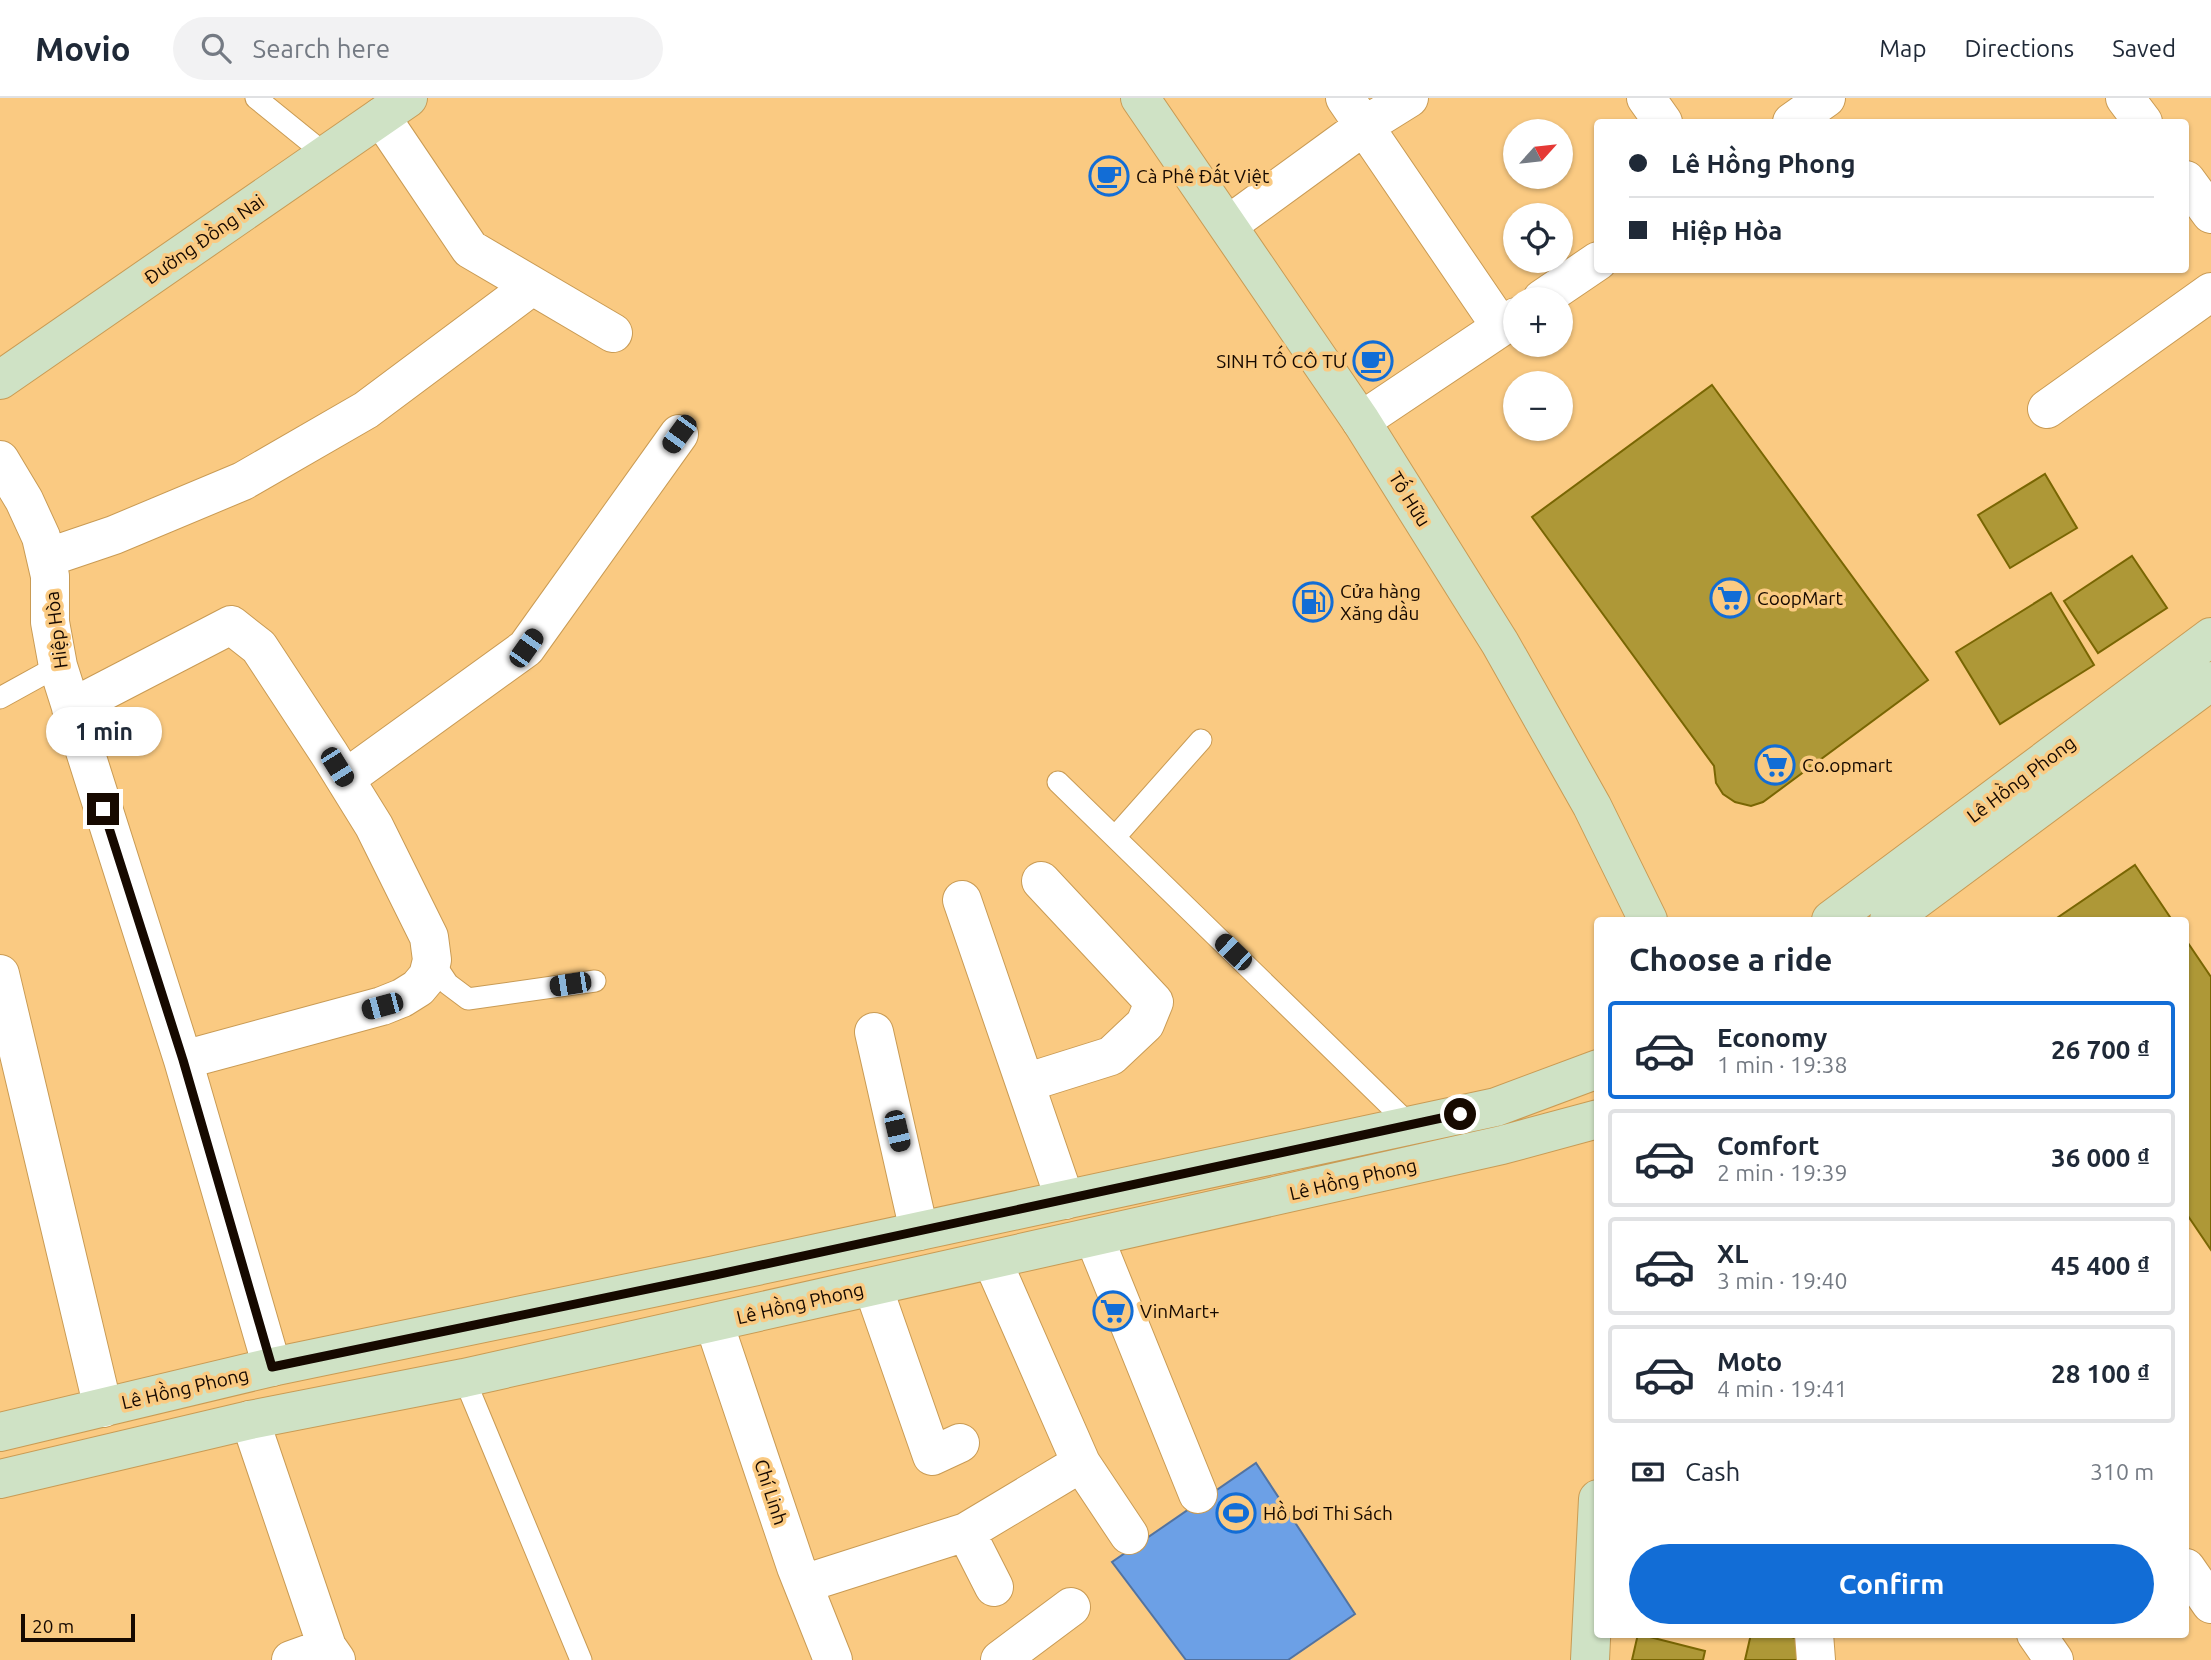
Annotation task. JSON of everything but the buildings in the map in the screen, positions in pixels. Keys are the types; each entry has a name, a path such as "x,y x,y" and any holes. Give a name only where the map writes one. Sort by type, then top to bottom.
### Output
{"main road":[{"name":"Tố Hữu","path":"1140,98 1361,421 1500,643 1592,806 1647,917"},
{"name":"Đường Đồng Nai","path":"0,380 395,107"},
{"name":"Lê Hồng Phong","path":"1835,917 2211,636"},
{"name":"Lê Hồng Phong","path":"1893,917 2211,681"},
{"name":"Lê Hồng Phong","path":"0,1432 272,1367 1496,1107 1594,1070"},
{"name":"Lê Hồng Phong","path":"0,1479 250,1420 464,1378 873,1287 1502,1145 1594,1120"},
{"path":"1590,1660 1594,1580"}],"street":[{"path":"1228,225 1355,112 1409,98"},
{"path":"1646,98 1660,119"},
{"path":"1776,98 1790,119"},
{"path":"1796,119 1826,98"},
{"path":"395,107 470,250 613,333"},
{"path":"1355,112 1503,315"},
{"path":"2189,184 2211,214"},
{"path":"1560,287 1594,264"},
{"path":"46,558 114,535 243,481 366,410 532,286"},
{"path":"2047,410 2211,292"},
{"path":"1361,421 1503,325"},
{"path":"345,779 526,648 679,434"},
{"name":"Hiệp Hòa","path":"0,460 24,500 41,537 50,576 50,622 58,666 183,1060 272,1367"},
{"path":"71,708 231,625 259,647 345,779 374,826 429,937 432,960 428,976 418,988 402,998 382,1006 183,1060"},
{"path":"1025,1083 1111,1056 1145,1024 1154,1002 1041,881"},
{"path":"962,900 1065,1199"},
{"path":"0,974 103,1408"},
{"path":"874,1032 919,1231"},
{"path":"1094,1237 1198,1493"},
{"path":"992,1260 1081,1464 1129,1535"},
{"path":"873,1287 932,1456 960,1443"},
{"name":"Chí Linh","path":"714,1322 803,1584 833,1660"},
{"path":"250,1420 332,1654 290,1660"},
{"path":"803,1584 966,1532 1081,1464"},
{"path":"966,1532 994,1587"},
{"path":"2189,1572 2211,1604"},
{"path":"1000,1660 1071,1607"},
{"path":"1814,1638 1816,1660"},
{"path":"2039,1638 2054,1660"}],"lane":[{"path":"256,98 325,154"},
{"path":"0,698 58,666"},
{"path":"1115,837 1201,740"},
{"path":"1058,782 1410,1125"},
{"path":"432,960 447,984 468,999 595,981"},
{"path":"464,1378 581,1660"}],"water":[{"name":"Hồ bơi Thi Sách","path":"1256,1463 1355,1614 1288,1660 1186,1660 1112,1562"}],"place":[{"name":"Cà Phê Đất Việt","path":"1109,176"},
{"name":"SINH TỐ CÔ TƯ","path":"1373,361"},
{"name":"CoopMart","path":"1730,598"},
{"name":"Cửa hàng Xăng dầu","path":"1313,602"},
{"name":"Co.opmart","path":"1775,765"},
{"name":"VinMart+","path":"1113,1311"},
{"name":"Hồ bơi Thi Sách","path":"1236,1513"}],"route":[{"path":"103,809 183,1060 272,1367 715,1275 1460,1114"}]}
